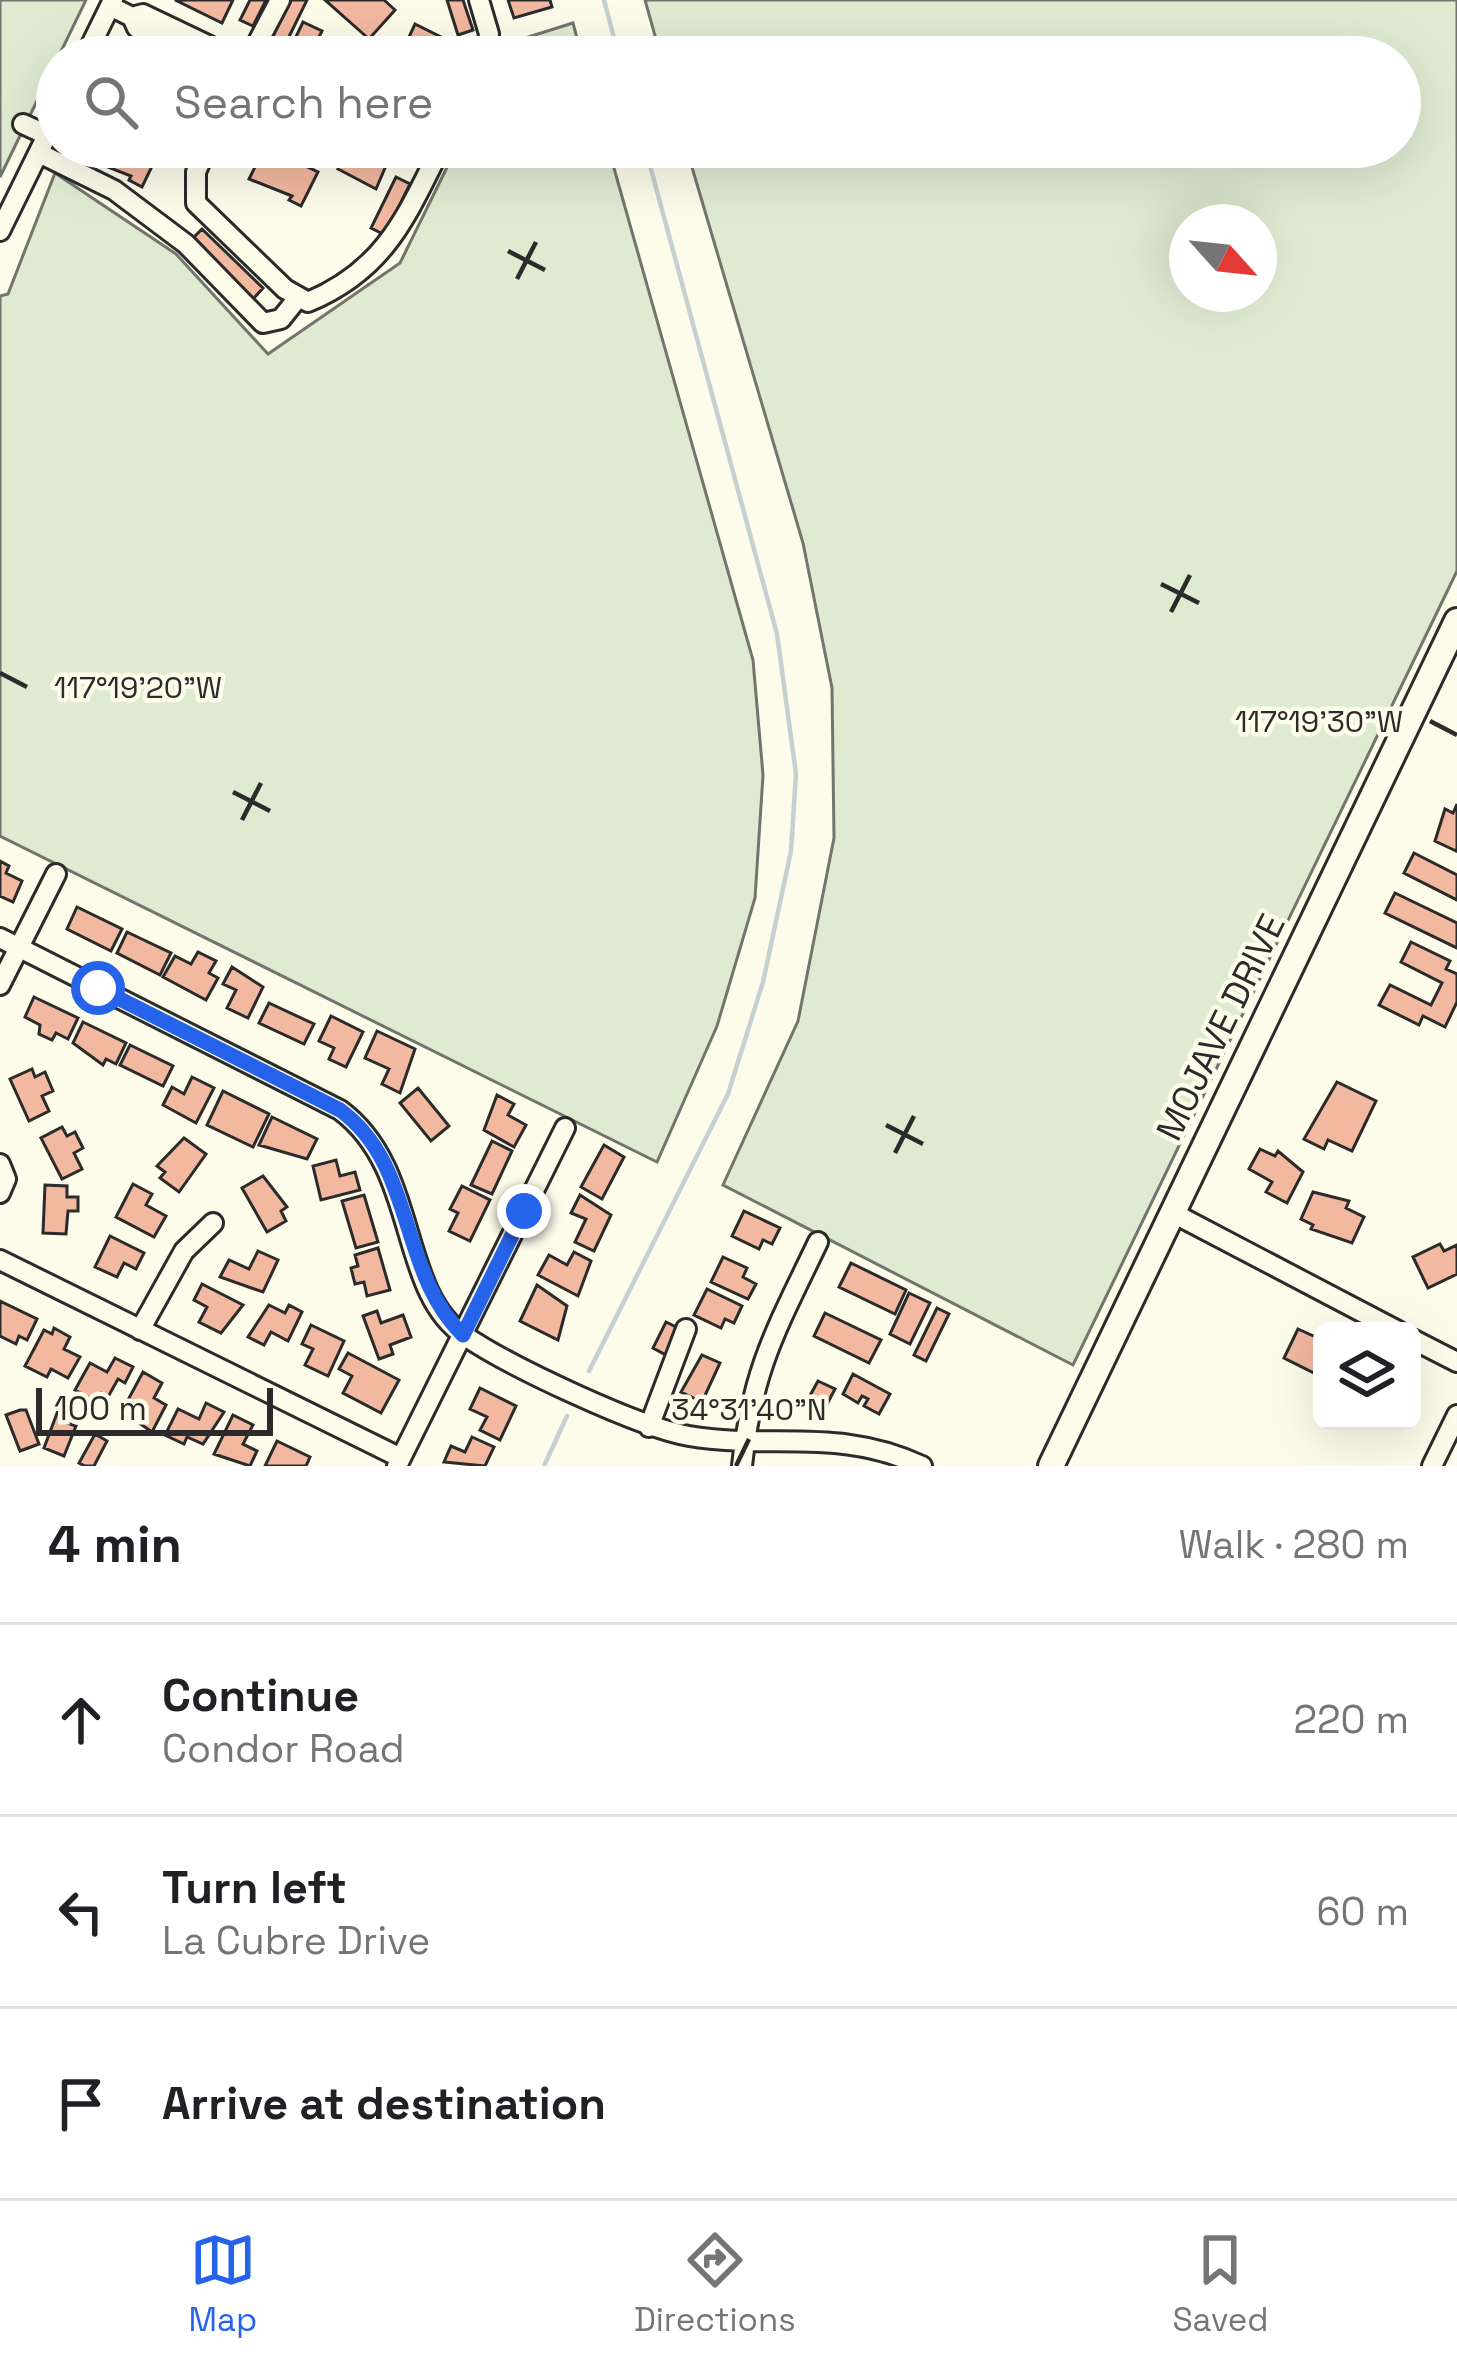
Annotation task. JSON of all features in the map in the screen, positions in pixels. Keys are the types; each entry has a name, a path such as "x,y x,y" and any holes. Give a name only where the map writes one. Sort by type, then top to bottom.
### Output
{"main road":[{"name":"MOJAVE DRIVE","path":"1051,1466 1457,621"}],"street":[{"path":"261,36 280,0"},
{"path":"479,0 489,36"},
{"path":"96,36 112,3 132,16 137,28 154,36"},
{"path":"132,16 143,14 189,36"},
{"path":"23,124 36,137"},
{"path":"0,231 36,158"},
{"path":"80,168 186,244 262,323 281,319 296,299"},
{"path":"198,168 196,203 296,299 308,302 381,255 395,238 430,168"},
{"path":"0,985 9,943 56,874"},
{"path":"9,943 340,1110 366,1130 390,1171 430,1292 463,1335 649,1427 743,1440 817,1438 922,1466"},
{"path":"0,1260 399,1462 565,1128"},
{"path":"0,1164 6,1179 0,1193"},
{"path":"1171,1212 1381,1322"},
{"path":"140,1330 184,1251 213,1223"},
{"path":"742,1466 757,1368 818,1242"},
{"path":"649,1427 686,1329"},
{"path":"1421,1344 1457,1362"},
{"path":"1432,1466 1457,1415"}],"green space":[{"path":"0,0 86,0 69,36 36,36 36,103 0,177"},
{"path":"645,0 1457,0 1457,571 1073,1365 723,1185 798,1021 834,838 832,688 803,543 692,168 1421,168 1421,36 655,36"},
{"path":"573,23 576,36 531,36"},
{"path":"447,168 614,168 753,660 763,775 755,898 717,1026 657,1162 0,836 0,296 8,294 55,173 176,254 268,354 400,263"}],"building":[{"path":"175,0 233,0 222,23"},
{"path":"250,0 266,0 253,26 240,20"},
{"path":"291,0 307,0 289,36 273,36"},
{"path":"325,0 384,0 395,10 372,36 366,36"},
{"path":"447,0 463,0 473,30 458,35"},
{"path":"508,0 550,0 552,7 514,18"},
{"path":"303,22 322,31 320,36 296,36"},
{"path":"415,24 439,36 409,36"},
{"path":"110,168 151,168 142,187 129,180 131,176"},
{"path":"254,168 318,172 301,206 289,200 292,196 249,179"},
{"path":"339,168 385,168 376,189"},
{"path":"396,177 410,184 385,235 371,228"},
{"path":"202,229 263,288 253,299 192,239"},
{"path":"1457,804 1456,851 1435,841 1445,809 1453,813"},
{"path":"1414,853 1457,875 1457,900 1404,873"},
{"path":"0,861 9,866 6,873 22,881 13,902 0,896"},
{"path":"1395,893 1457,923 1457,948 1385,913"},
{"path":"77,907 122,929 111,951 67,929"},
{"path":"127,932 171,953 160,975 117,953"},
{"path":"1411,942 1450,961 1446,969 1457,974 1457,1002 1445,1027 1423,1016 1419,1025 1379,1005 1390,985 1431,1005 1442,983 1401,962"},
{"path":"198,952 216,961 209,973 218,978 206,1000 163,977 175,956 191,964"},
{"path":"232,967 263,987 248,1018 227,1008 236,990 223,984"},
{"path":"34,997 78,1018 68,1039 56,1033 52,1040 39,1034 40,1025 25,1017"},
{"path":"269,1003 314,1024 304,1044 259,1023"},
{"path":"331,1016 363,1032 346,1067 329,1059 334,1048 319,1041"},
{"path":"83,1022 126,1043 116,1064 106,1059 103,1065 73,1043"},
{"path":"377,1031 415,1049 400,1093 382,1084 389,1069 365,1058"},
{"path":"130,1045 173,1066 163,1086 120,1065"},
{"path":"32,1069 35,1077 45,1072 53,1091 42,1096 49,1111 29,1121 10,1079"},
{"path":"192,1077 214,1088 196,1123 163,1105 172,1087 184,1094"},
{"path":"1337,1082 1376,1101 1352,1151 1328,1140 1324,1149 1304,1139"},
{"path":"418,1088 449,1126 431,1141 400,1103"},
{"path":"223,1091 269,1114 253,1147 207,1125"},
{"path":"497,1095 514,1104 508,1115 526,1125 514,1147 484,1130"},
{"path":"272,1117 317,1139 307,1159 259,1145"},
{"path":"62,1127 67,1136 75,1132 83,1148 74,1153 82,1169 62,1179 41,1138"},
{"path":"184,1138 206,1154 179,1192 160,1178 165,1172 157,1166"},
{"path":"492,1141 512,1151 492,1194 471,1185"},
{"path":"604,1145 624,1157 602,1199 581,1187"},
{"path":"1260,1149 1275,1156 1278,1151 1303,1172 1287,1203 1266,1192 1272,1182 1249,1169"},
{"path":"336,1160 340,1176 355,1172 360,1190 321,1200 313,1166"},
{"path":"263,1176 287,1207 281,1211 286,1221 267,1232 242,1188"},
{"path":"133,1184 152,1194 146,1205 166,1216 154,1237 116,1217"},
{"path":"45,1185 67,1186 67,1197 78,1197 78,1211 68,1211 66,1234 43,1233"},
{"path":"462,1186 490,1200 470,1241 449,1231 458,1213 450,1209"},
{"path":"1313,1192 1349,1201 1346,1208 1364,1217 1352,1243 1311,1229 1313,1225 1301,1219"},
{"path":"364,1195 378,1242 356,1248 342,1201"},
{"path":"580,1195 611,1215 594,1251 575,1242 586,1219 571,1213"},
{"path":"744,1211 780,1228 772,1244 763,1240 759,1249 732,1236"},
{"path":"110,1236 144,1253 136,1269 124,1263 117,1277 95,1267"},
{"path":"1440,1244 1444,1251 1457,1245 1457,1274 1428,1288 1413,1257"},
{"path":"378,1248 390,1290 367,1296 364,1282 355,1284 351,1268 358,1266 355,1255"},
{"path":"258,1251 278,1260 263,1292 220,1277 229,1260 249,1269"},
{"path":"574,1252 591,1261 578,1296 538,1275 549,1255 567,1265"},
{"path":"723,1257 747,1268 743,1277 756,1284 748,1299 711,1282"},
{"path":"851,1263 906,1290 895,1314 839,1287"},
{"path":"202,1284 243,1305 221,1333 199,1322 207,1307 194,1300"},
{"path":"537,1285 567,1306 558,1340 520,1321"},
{"path":"707,1289 742,1306 734,1323 725,1319 721,1328 694,1315"},
{"path":"909,1293 930,1303 910,1344 890,1334"},
{"path":"0,1301 37,1319 27,1340 19,1336 16,1344 0,1336"},
{"path":"269,1305 285,1313 289,1305 302,1312 288,1341 271,1332 264,1345 248,1337"},
{"path":"937,1308 949,1314 926,1361 914,1355"},
{"path":"377,1311 381,1323 403,1315 411,1337 390,1345 393,1354 379,1359 363,1316"},
{"path":"825,1313 881,1340 869,1363 814,1336"},
{"path":"666,1322 680,1329 666,1355 653,1348"},
{"path":"311,1325 344,1341 328,1376 305,1365 313,1349 302,1344"},
{"path":"54,1328 70,1337 64,1349 80,1357 68,1378 51,1369 47,1377 25,1366 44,1330 52,1334"},
{"path":"1298,1329 1313,1336 1313,1372 1284,1358"},
{"path":"348,1353 399,1380 381,1413 343,1393 352,1376 339,1369"},
{"path":"702,1355 720,1363 702,1402 681,1392"},
{"path":"115,1358 133,1367 125,1383 118,1379 108,1397 101,1393 97,1402 75,1390 90,1363 107,1372"},
{"path":"143,1372 162,1383 154,1398 166,1405 152,1432 122,1411"},
{"path":"853,1374 890,1394 879,1414 864,1406 868,1399 862,1396 858,1403 843,1394"},
{"path":"818,1381 835,1389 824,1410 807,1401"},
{"path":"480,1388 516,1406 500,1440 480,1430 487,1417 470,1409"},
{"path":"206,1403 224,1412 203,1444 187,1437 184,1444 165,1435 178,1409 199,1419"},
{"path":"59,1408 71,1412 67,1423 76,1426 64,1456 44,1448"},
{"path":"26,1410 39,1444 20,1451 6,1415"},
{"path":"233,1415 253,1425 243,1444 257,1451 250,1466 214,1454"},
{"path":"95,1434 107,1441 94,1466 85,1466 79,1463"},
{"path":"472,1437 494,1447 485,1466 444,1462 451,1446 465,1452"},
{"path":"277,1441 310,1457 306,1466 265,1466"}],"waterway":[{"path":"604,0 613,36"},
{"path":"589,1371 728,1094 763,982 791,851 796,774 777,634 651,168"},
{"path":"544,1466 567,1416"}],"route":[{"path":"98,988 340,1110 366,1130 390,1171 430,1292 443,1316 463,1335 524,1211"}]}
